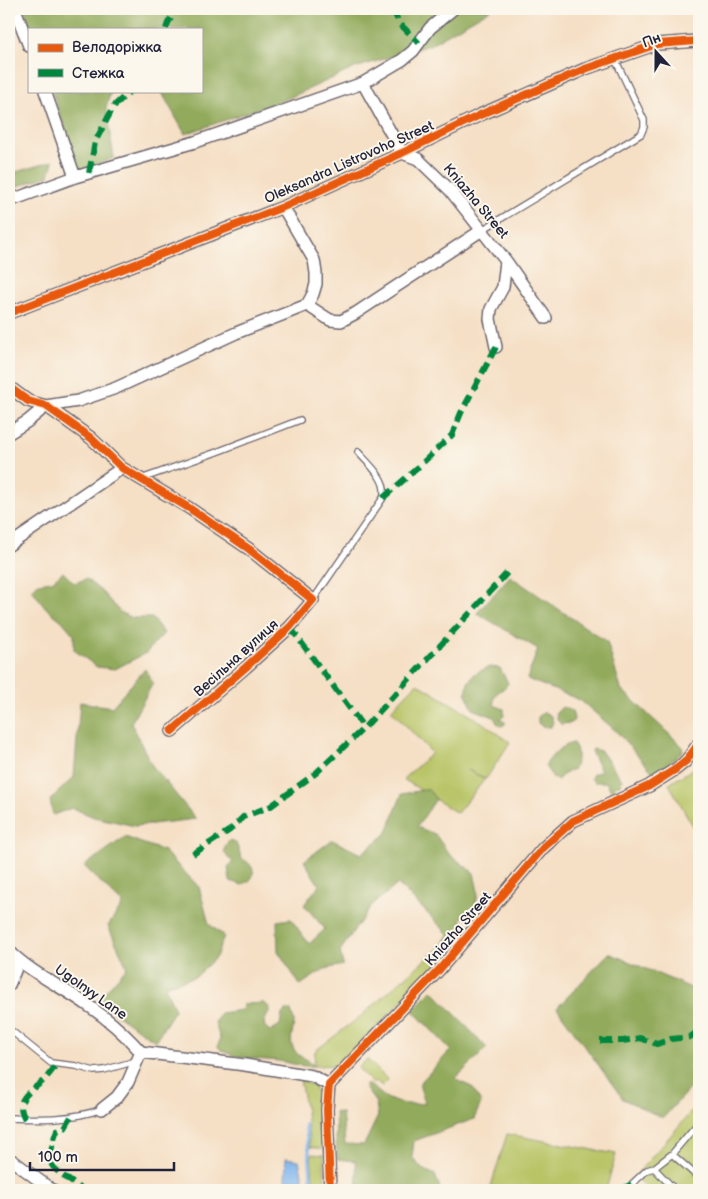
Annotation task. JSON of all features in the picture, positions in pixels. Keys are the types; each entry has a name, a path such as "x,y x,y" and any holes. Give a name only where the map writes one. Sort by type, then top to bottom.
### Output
{"street":[{"path":"16,9 28,43"},
{"path":"9,201 75,177 195,142 363,83 402,60 413,51 430,28 453,9"},
{"name":"Oleksandra Listrovoho Street","path":"9,313 283,207 480,115 585,70 657,44 699,41"},
{"path":"363,83 402,153"},
{"path":"45,92 75,177"},
{"name":"Kniazha Street","path":"402,153 418,159 450,190 506,261 546,318"},
{"name":"Oleksandra Listrovoho Street","path":"283,207 314,260 316,284 308,305"},
{"path":"9,433 28,421 46,406 78,401 116,388 236,333 308,305 330,320 341,321 482,230"},
{"path":"496,347 490,319 491,309 503,287 506,261"},
{"path":"9,387 28,401 46,406 91,438 122,468 188,508 249,549 313,600"},
{"path":"9,545 122,468"},
{"name":"Весільна вулиця","path":"172,731 246,667 290,626 313,600"},
{"name":"Kniazha Street","path":"330,1085 439,970 543,848 574,821 649,786 676,769 686,761 699,743"},
{"path":"686,761 699,754"},
{"name":"Ugolnyy Lane","path":"9,952 19,961 89,1006 121,1030 139,1056"},
{"path":"9,985 19,961"},
{"path":"102,1109 117,1098 128,1082 139,1056 245,1065 312,1076 330,1085 327,1109 330,1190"},
{"path":"13,1161 52,1190"}],"lane":[{"path":"482,230 641,134 644,120 615,59"},
{"path":"141,479 300,420"},
{"path":"313,600 384,498 382,482 358,452"},
{"path":"9,1029 51,1064 76,1066 94,1071 104,1070 139,1056"},
{"path":"9,1118 71,1118 102,1109"},
{"path":"637,1190 632,1184 647,1170 654,1168 672,1154 698,1125"},
{"path":"672,1154 699,1178"},
{"path":"654,1168 675,1190"}],"green space":[{"path":"24,9 491,9 429,45 355,68 289,98 185,134 162,92 202,92 202,28 31,28"},
{"path":"52,92 111,92 106,108 114,158 79,171"},
{"path":"53,161 49,176 9,189 9,174"},
{"path":"63,572 74,583 86,579 102,592 120,612 132,618 152,618 164,633 146,653 115,669 97,667 74,650 74,635 62,621 46,608 32,590 38,583 52,581"},
{"path":"510,576 607,642 621,689 682,746 683,751 656,776 616,731 580,700 527,679 538,649 477,613"},
{"path":"489,667 500,668 508,683 496,694 494,700 494,705 504,709 504,715 500,719 506,723 501,726 494,717 473,709 466,694 468,683 474,674"},
{"path":"145,669 153,683 131,723 151,764 196,819 135,826 94,817 72,808 53,815 50,800 74,777 80,702 112,707"},
{"path":"417,683 483,723 510,742 486,779 468,770 485,779 457,813 403,779 432,753 391,710"},
{"path":"562,707 572,711 574,719 572,723 561,724 557,720 556,713"},
{"path":"544,712 551,716 553,722 551,727 543,727 538,723 538,717"},
{"path":"573,743 577,753 574,769 561,776 558,780 553,778 545,766 557,751"},
{"path":"593,749 601,751 622,780 620,785 615,785 617,792 613,794 606,782 594,782 591,778 593,774 601,771 591,751"},
{"path":"699,765 699,826 694,828 669,784"},
{"path":"428,789 436,799 417,827 435,834 449,854 474,873 478,892 474,913 461,918 466,932 456,945 443,944 449,935 398,884 372,905 340,951 343,965 325,969 300,985 278,951 277,921 291,919 309,944 325,929 304,905 319,885 304,861 332,840 361,854 386,834 402,794"},
{"path":"125,837 164,851 199,887 209,924 224,936 216,957 197,976 165,986 175,1010 155,1041 97,1001 127,967 108,926 123,904 84,866"},
{"path":"230,840 236,843 242,859 248,862 253,871 250,880 242,885 230,881 228,867 233,861 224,851"},
{"path":"443,944 456,945 340,1065 314,1066 315,1051 361,1016"},
{"path":"609,953 691,988 699,999 699,1078 663,1118 623,1099 557,1008"},
{"path":"432,990 487,1048 456,1078 460,1082 472,1087 481,1103 474,1119 414,1141 412,1157 421,1168 435,1175 441,1190 357,1190 356,1161 337,1159 335,1112 342,1113 345,1144 364,1145 378,1116 376,1103 365,1088 365,1084 395,1102 409,1104 425,1103 419,1084 451,1050 412,1010"},
{"path":"264,1003 269,1007 269,1012 264,1022 265,1027 270,1031 280,1025 282,1014 286,1010 291,1011 294,1023 291,1040 293,1047 299,1055 314,1066 238,1057 218,1047 220,1039 215,1023 220,1013 242,1010 243,1004"},
{"path":"367,1059 388,1080 382,1086 376,1081 372,1083 358,1068"},
{"path":"300,1080 312,1085 321,1098 322,1149 310,1147"},
{"path":"699,1103 699,1190 648,1190 635,1176"},
{"path":"507,1134 616,1154 606,1190 490,1189"},
{"path":"311,1154 324,1155 325,1190 314,1190"}],"water":[{"path":"286,1158 299,1160 304,1184 285,1184"}],"waterway":[{"path":"305,1124 312,1190"}],"marked path":[{"path":"166,28 176,9"},
{"path":"392,9 400,24 419,43"},
{"path":"89,173 95,142 114,106 128,92"},
{"path":"383,498 452,435 461,413 496,347"},
{"path":"193,854 230,830 243,817 271,806 316,773 364,728 507,573"},
{"path":"290,627 364,728"},
{"path":"600,1041 623,1041 640,1038 657,1044 671,1039 690,1037 699,1031"},
{"path":"25,1119 22,1112 22,1101 29,1092 46,1078 57,1064"},
{"path":"71,1117 65,1127 57,1130 54,1137 51,1162 58,1171 83,1190"},
{"path":"621,1190 632,1184"}],"cycle path":[{"path":"9,313 283,207 480,115 585,69 657,44 699,41"},
{"path":"9,387 28,401 46,406 91,438 122,468 189,508 249,549 313,600 290,627 172,731"},
{"path":"330,1190 327,1109 329,1085 439,970 543,848 573,821 649,786 676,769 686,761 699,743"}]}
